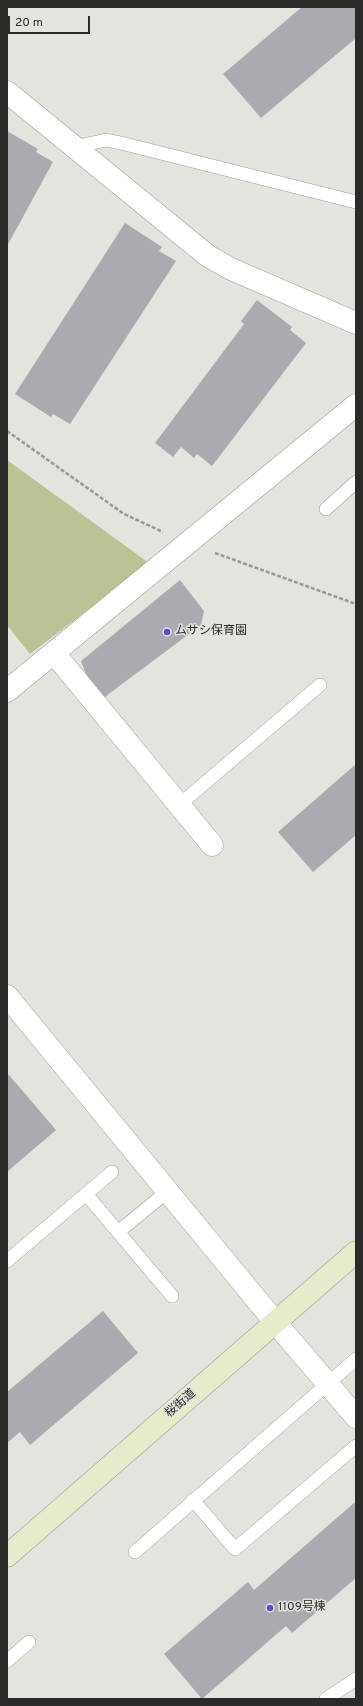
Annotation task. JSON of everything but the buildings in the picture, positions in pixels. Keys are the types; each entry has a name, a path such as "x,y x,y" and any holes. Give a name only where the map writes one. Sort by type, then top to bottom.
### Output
{"street":[{"path":"7,92 208,256 231,268 356,323"},
{"path":"7,691 356,405"},
{"path":"54,653 212,845"},
{"path":"7,996 275,1322 356,1417"},
{"name":"桜街道","path":"7,1556 356,1252"}],"lane":[{"path":"75,148 106,140 356,202"},
{"path":"326,509 356,482"},
{"path":"179,805 320,685"},
{"path":"7,1261 112,1172"},
{"path":"118,1232 168,1191"},
{"path":"86,1194 172,1296"},
{"path":"135,1552 356,1358"},
{"path":"193,1500 235,1549 356,1446"},
{"path":"7,1661 29,1642"},
{"path":"326,1699 356,1679"}],"path":[{"path":"7,432 124,514 188,544 356,604"}],"green space":[{"path":"7,460 149,563 30,654 7,625"}],"place":[{"name":"ムサシ保育園","path":"167,632"},
{"name":"1109号棟","path":"270,1608"}]}
